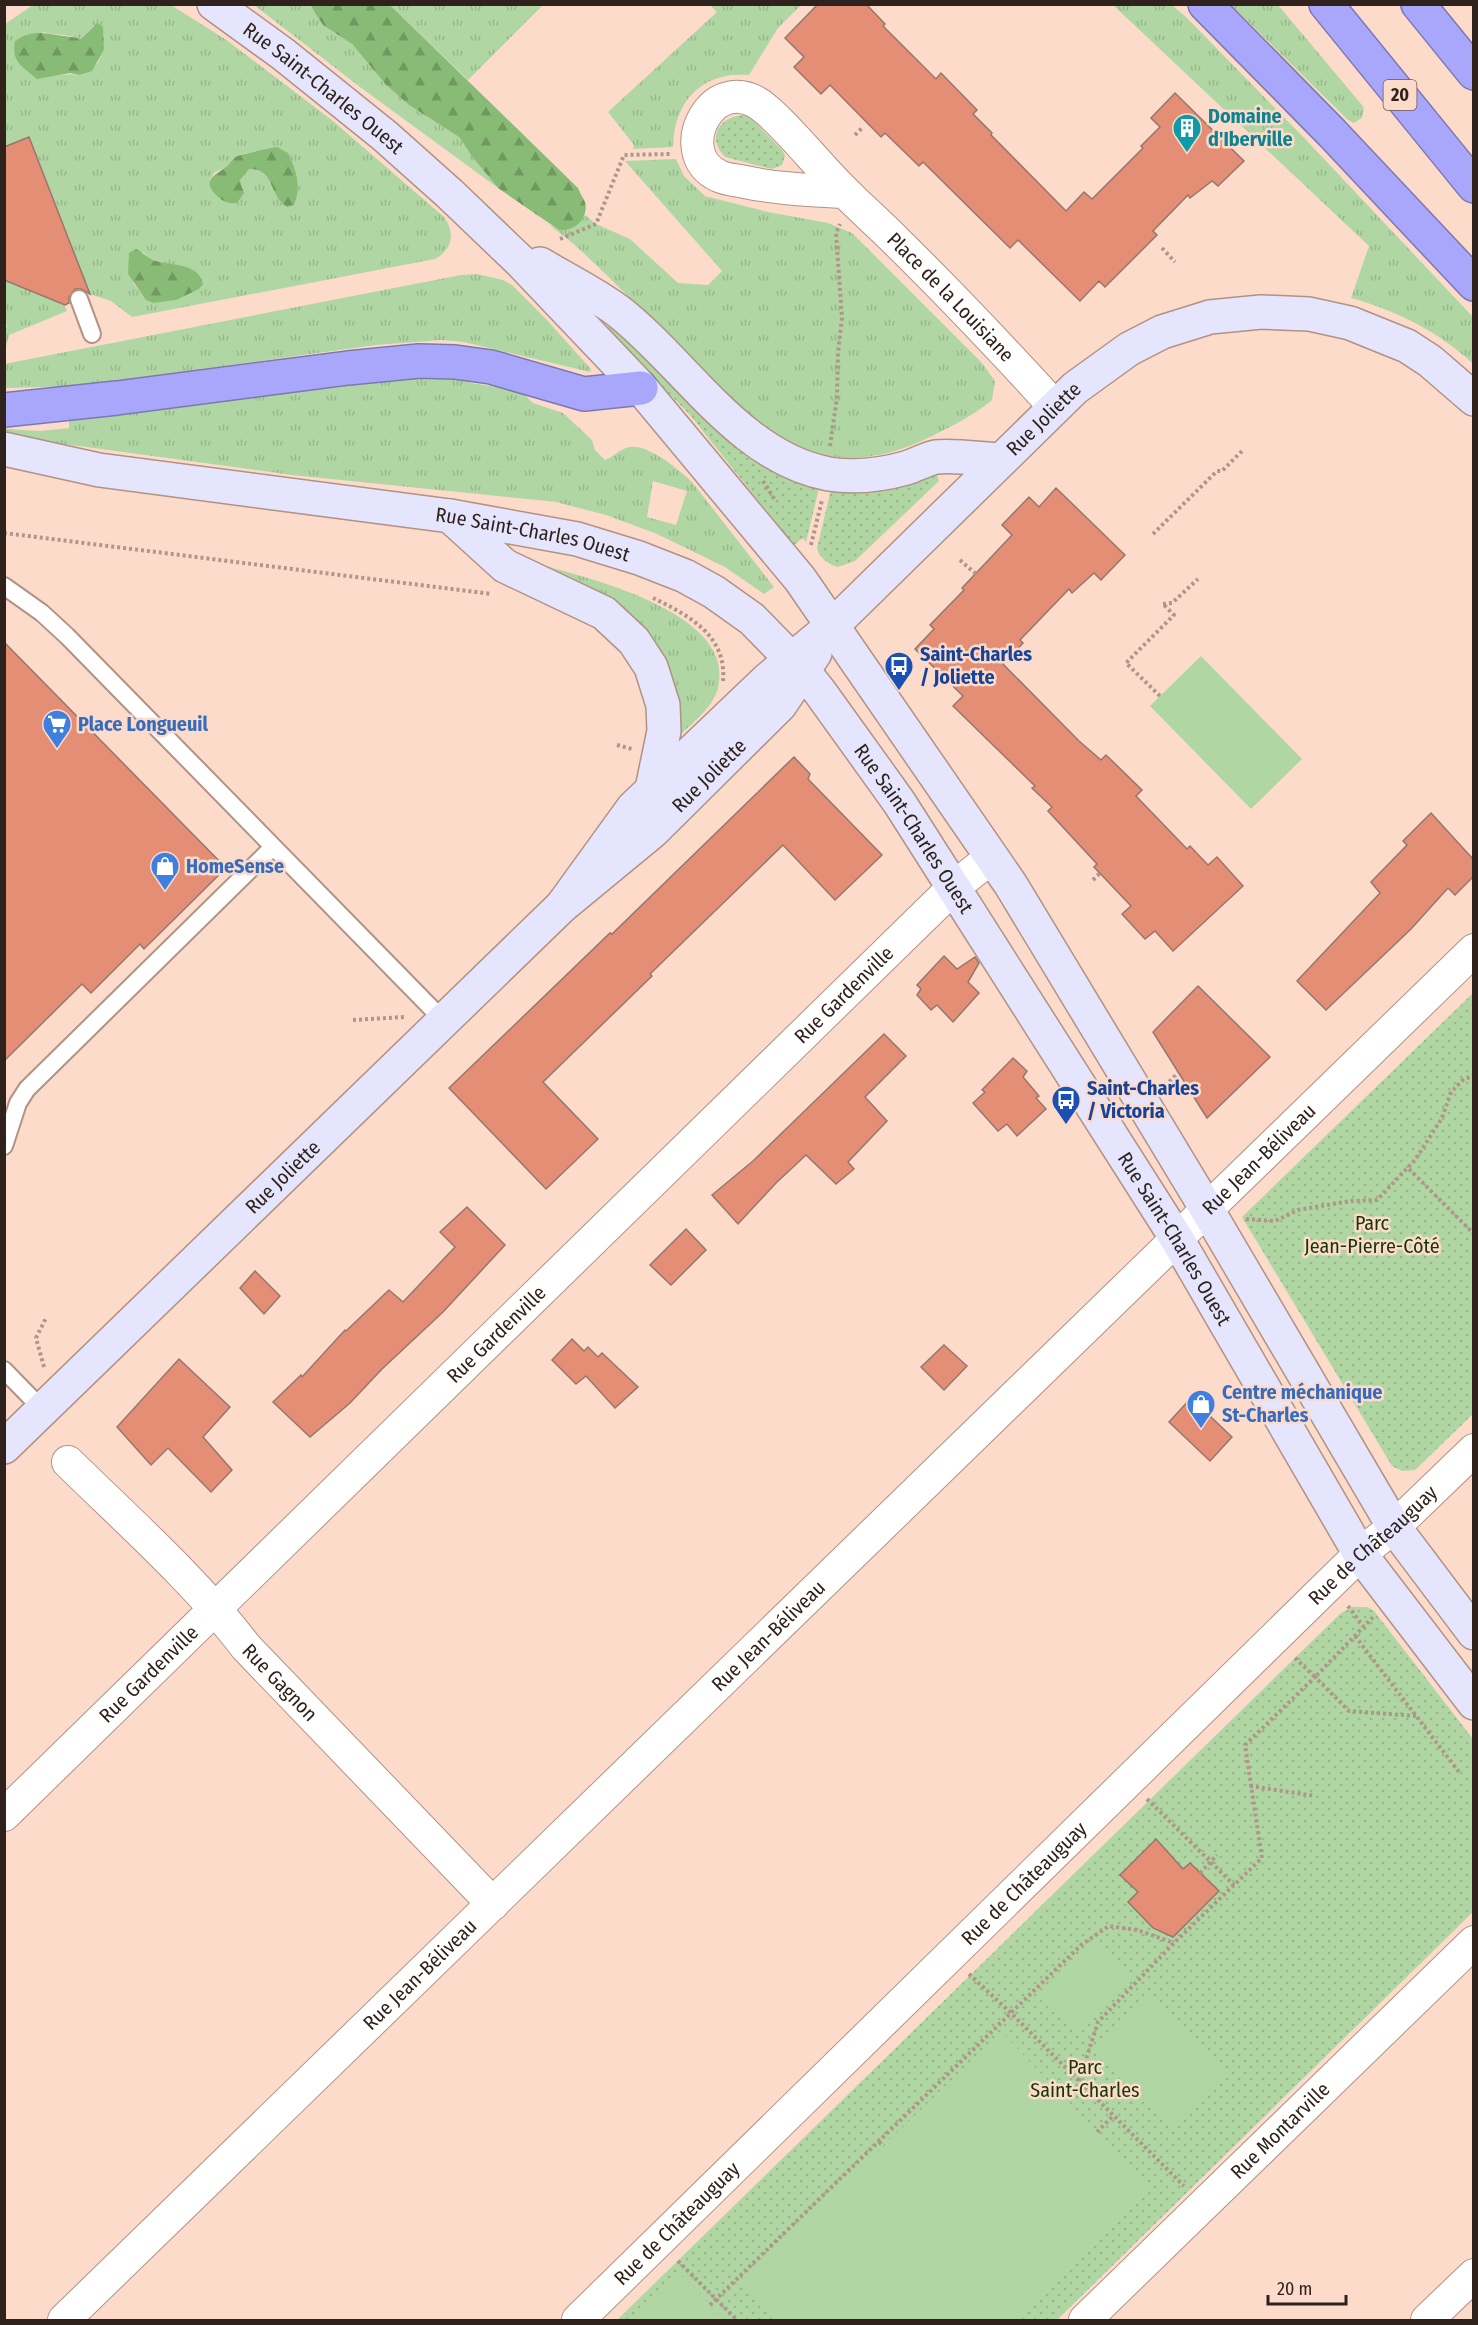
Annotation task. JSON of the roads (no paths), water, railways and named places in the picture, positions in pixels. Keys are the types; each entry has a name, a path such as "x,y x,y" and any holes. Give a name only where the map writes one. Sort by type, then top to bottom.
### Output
{"highway":[{"path":"1205,4 1340,141 1473,284"},
{"name":"20","path":"1326,4 1473,186"},
{"path":"1418,4 1473,73"},
{"path":"4,410 419,361 455,362 491,367 584,394 641,388"}],"street":[{"name":"Rue Saint-Charles Ouest","path":"214,4 283,54 385,136 495,237 601,344 641,388 786,561 992,857 1222,1214 1394,1527 1473,1633"},
{"name":"Place de la Louisiane","path":"844,192 894,239 1055,407"},
{"path":"495,237 618,311 741,428 772,451 794,463 828,474 851,476 888,472 936,457 1000,460"},
{"name":"Rue Joliette","path":"4,1447 562,906 653,831 780,705 798,666 832,626 1075,387 1113,359 1162,332 1195,321 1228,314 1267,312 1308,315 1350,323 1407,346 1430,361 1473,399"},
{"name":"Rue Saint-Charles Ouest","path":"4,449 99,470 450,516 577,539 655,564 692,580 729,602 764,630 798,666 835,711 899,802 1177,1239 1360,1554 1473,1703"},
{"path":"4,468 99,470"},
{"path":"450,516 505,566 598,610 615,621 634,641 651,667 663,705 664,731 652,789"},
{"name":"Rue Joliette","path":"562,906 633,808 768,679 798,666"},
{"name":"Rue Gardenville","path":"4,1815 954,887 992,857"},
{"name":"Rue Jean-Béliveau","path":"64,2320 1177,1239 1222,1214 1473,950"},
{"name":"Rue de Châteauguay","path":"578,2320 1360,1554 1394,1527 1473,1450"},
{"name":"Rue Gagnon","path":"68,1462 215,1609 246,1647 493,1904"},
{"name":"Rue Montarville","path":"1085,2320 1473,1942"},
{"path":"1427,2320 1473,2275"}],"lane":[{"path":"79,299 92,334"},
{"path":"4,586 51,620 444,1021"},
{"path":"4,1146 18,1103 27,1089 273,847"},
{"path":"4,1370 43,1410"}],"place":[{"name":"Domaine d'Iberville","path":"1187,154"},
{"name":"Saint-Charles / Joliette","path":"899,692"},
{"name":"Place Longueuil","path":"57,750"},
{"name":"HomeSense","path":"165,892"},
{"name":"Saint-Charles / Victoria","path":"1066,1126"},
{"name":"Centre méchanique St-Charles","path":"1201,1430"}],"park label":[{"name":"Parc Jean-Pierre-Côté","path":"1372,1234"},
{"name":"Parc Saint-Charles","path":"1085,2078"}]}
